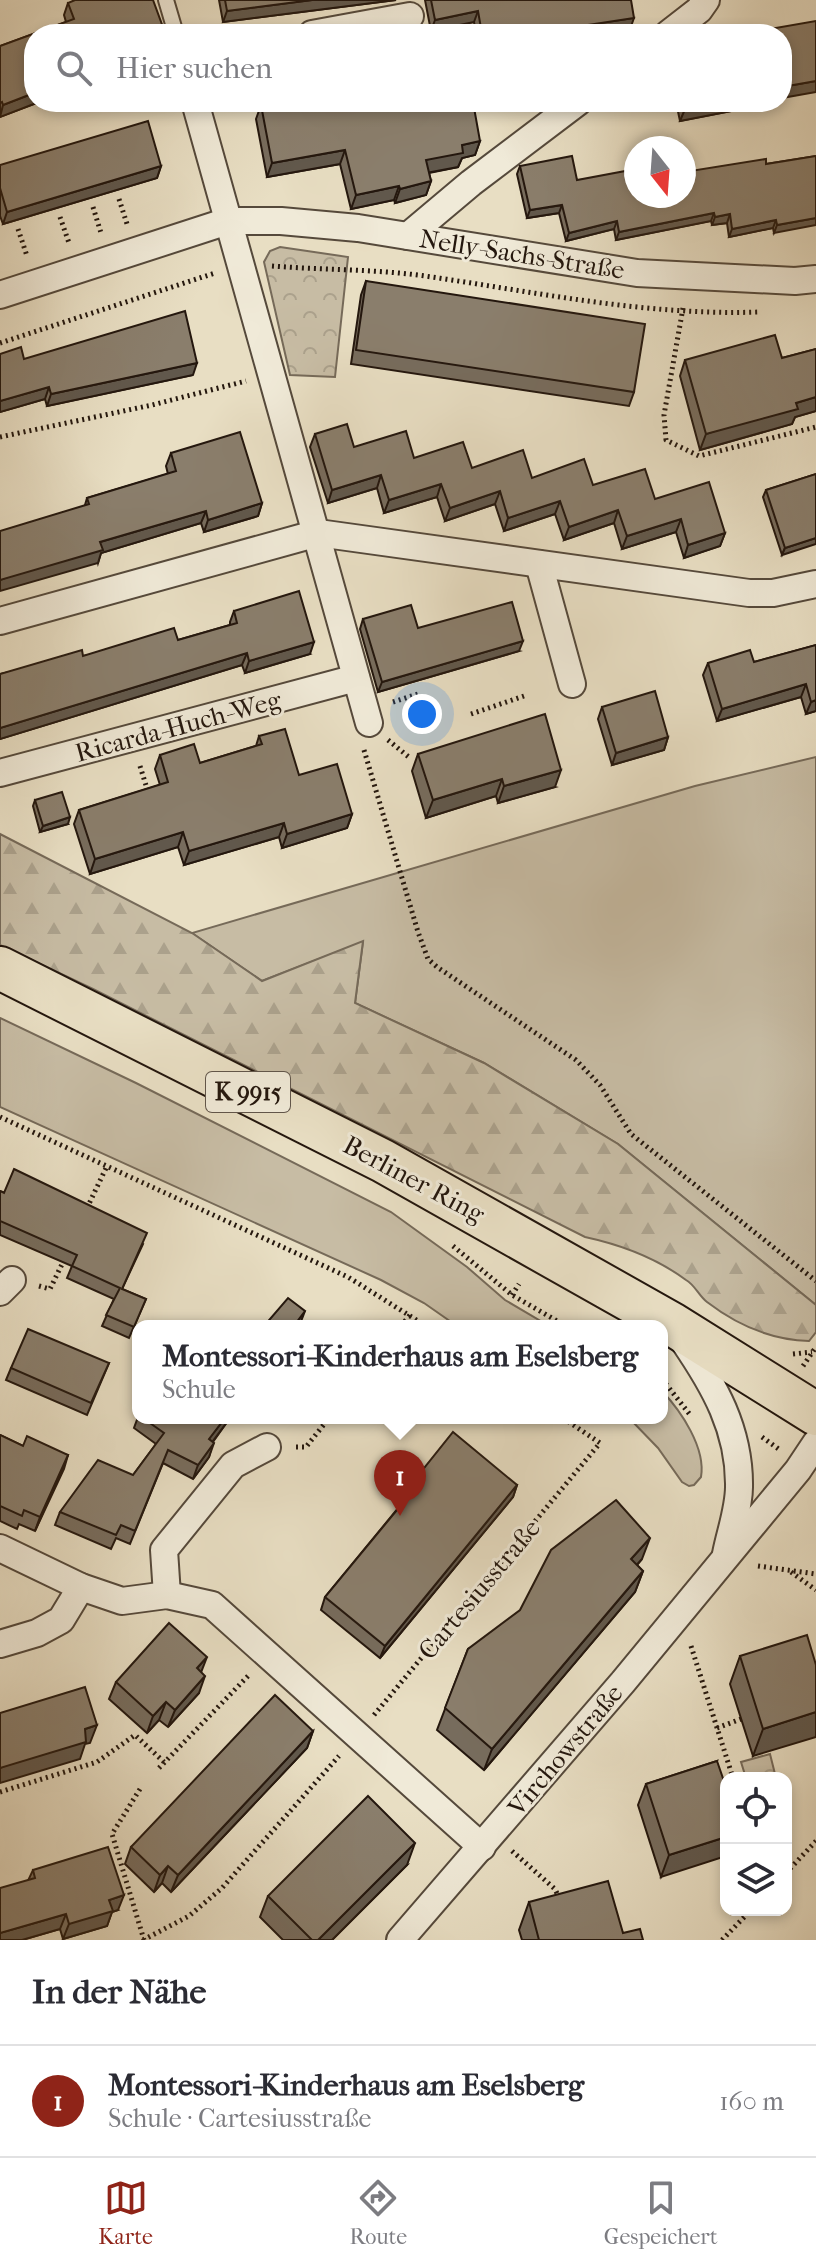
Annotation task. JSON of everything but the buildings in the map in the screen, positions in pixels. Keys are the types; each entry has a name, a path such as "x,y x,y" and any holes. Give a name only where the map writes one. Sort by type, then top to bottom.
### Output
{"main road":[{"name":"Berliner Ring","path":"0,968 383,1161 665,1320"},
{"name":"Berliner Ring","path":"668,1322 816,1414"}],"street":[{"path":"681,24 706,0"},
{"path":"366,24 410,16"},
{"path":"198,112 369,723"},
{"path":"408,236 565,112"},
{"name":"Nelly-Sachs-Straße","path":"0,295 228,221 293,222 408,236 637,273 816,279"},
{"path":"0,621 318,533 749,593 773,593 816,584"},
{"path":"539,564 572,684"},
{"name":"Ricarda-Huch-Weg","path":"0,773 356,678"},
{"name":"Virchowstraße","path":"672,1324 711,1381 731,1427 739,1488 726,1557"},
{"name":"Virchowstraße","path":"400,1940 668,1627 798,1470 816,1443"},
{"path":"167,1595 164,1550 233,1465 267,1447"},
{"path":"0,1548 81,1587 122,1601 167,1595 212,1605 357,1735 487,1841"},
{"path":"0,1644 37,1633 61,1620 81,1587"}],"lane":[{"path":"166,0 173,24"}],"path":[{"path":"0,343 241,265 422,276 544,296 682,311 774,311"},
{"path":"688,276 664,415 666,440 699,456 816,427"},
{"path":"0,437 152,405 270,375"},
{"path":"471,714 524,696"},
{"path":"369,723 362,742 428,959 448,976 576,1060 600,1085 631,1134 816,1281"},
{"path":"132,738 150,799"},
{"path":"0,1117 348,1277 417,1320"},
{"path":"82,1220 107,1166"},
{"path":"6,1286 50,1289 69,1248"},
{"path":"512,1295 519,1284"},
{"path":"406,1320 410,1315"},
{"path":"668,1386 696,1425"},
{"path":"267,1447 306,1447 324,1424"},
{"name":"Cartesiusstraße","path":"140,1789 112,1834 143,1940 189,1916 222,1888 357,1735 600,1443 572,1424"},
{"path":"726,1557 767,1568 816,1574"},
{"path":"791,1571 816,1590"},
{"path":"668,1627 693,1648 731,1772"},
{"path":"159,1768 268,1655"},
{"path":"717,1728 741,1719"},
{"path":"0,1792 97,1762 135,1735 164,1762"},
{"path":"487,1841 555,1889 561,1903"},
{"path":"792,1867 816,1841"},
{"path":"722,1940 745,1916"}],"green space":[{"path":"280,247 348,257 335,377 290,375 264,262 270,251"},
{"path":"816,757 816,1305 618,1144 484,1063 355,1003 363,942 262,981 192,933 695,786"},
{"path":"0,834 192,933 262,981 363,941 355,1003 484,1063 618,1144 816,1305 816,1332 809,1341 795,1340 768,1334 730,1318 707,1302 689,1282 650,1258 585,1237 0,945"},
{"path":"0,1018 391,1212 467,1267 505,1300 539,1320 448,1320 381,1280 0,1107"},
{"path":"668,1398 696,1442 702,1466 701,1477 694,1485 682,1482 658,1448 635,1424 668,1424"},
{"path":"770,1754 774,1772 744,1772 741,1762"}],"place":[{"name":"Montessori-Kinderhaus am Eselsberg","path":"400,1516"}]}
